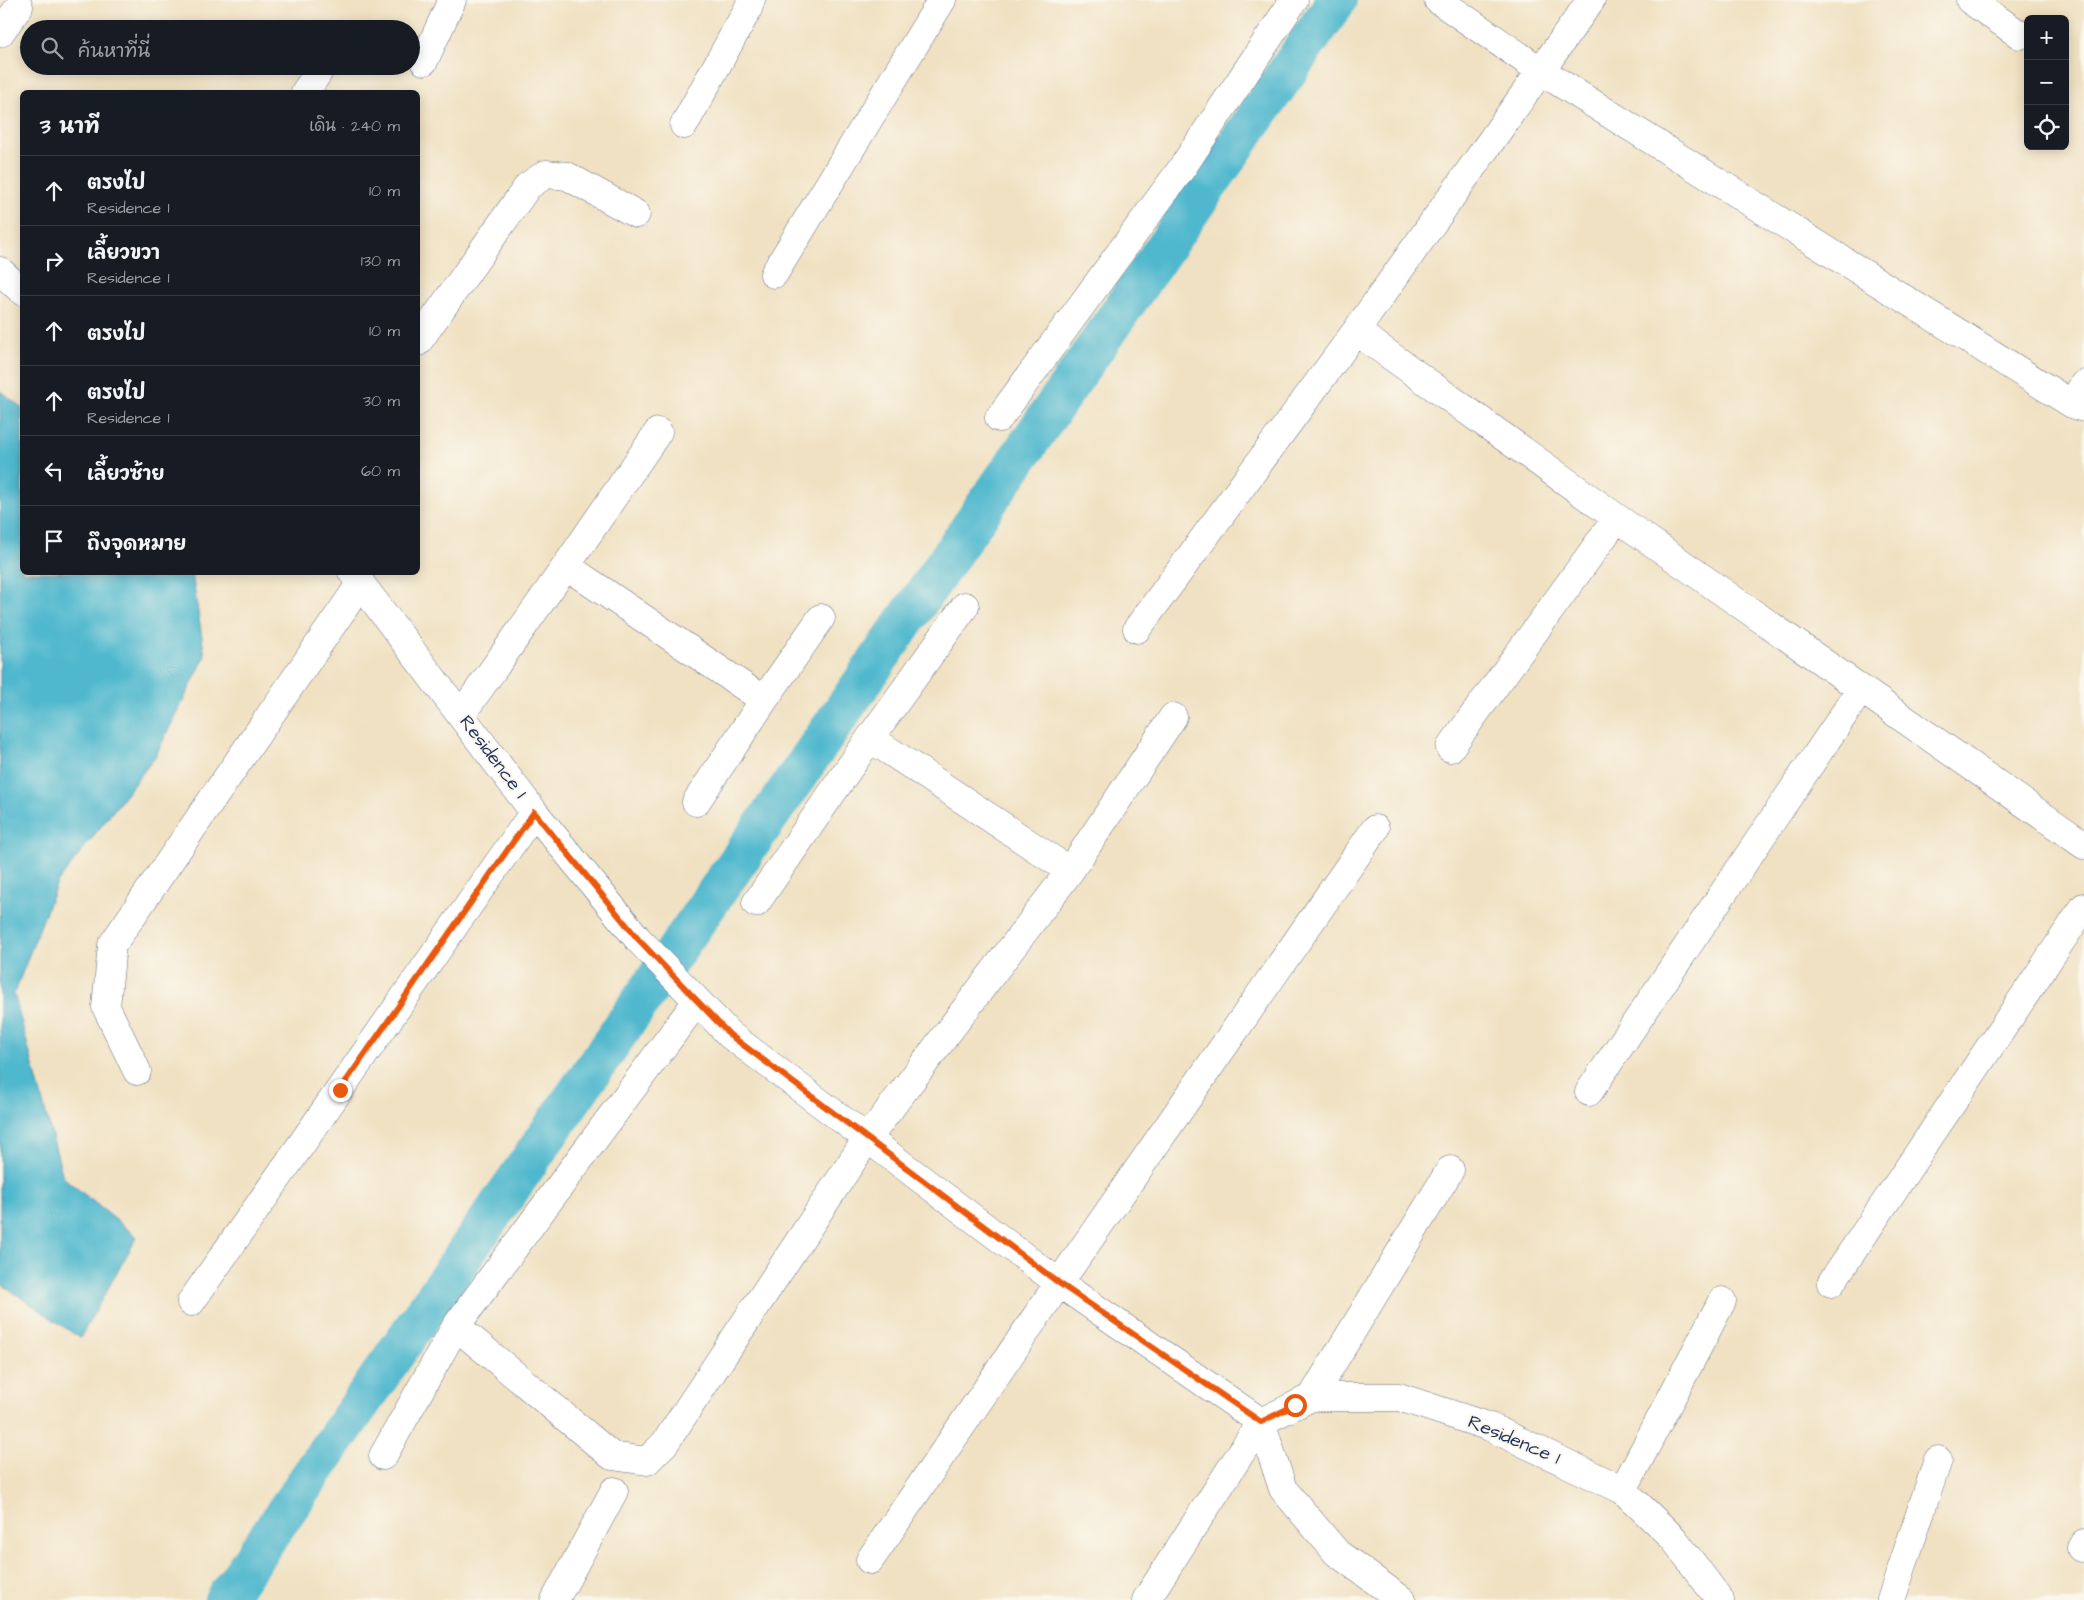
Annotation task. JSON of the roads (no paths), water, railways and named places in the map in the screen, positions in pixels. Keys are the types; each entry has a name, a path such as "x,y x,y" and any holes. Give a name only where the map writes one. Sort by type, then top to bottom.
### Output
{"street":[{"path":"424,61 452,0"},
{"path":"684,125 748,9 751,0"},
{"path":"774,274 942,0"},
{"path":"999,418 1182,168 1294,0"},
{"path":"1438,0 1540,71 2080,399"},
{"path":"1137,629 1356,332 1591,0"},
{"path":"1970,0 2020,35"},
{"path":"0,33 19,7"},
{"path":"420,339 528,186 546,174 568,176 636,214"},
{"path":"0,272 20,289"},
{"path":"1356,332 1617,518 2084,845"},
{"path":"461,715 658,432"},
{"path":"1450,748 1617,518"},
{"path":"566,566 764,700"},
{"path":"137,1071 106,1007 112,945 356,578"},
{"name":"Residence 1","path":"356,578 534,812 638,939 692,995"},
{"path":"756,904 870,738 965,606"},
{"path":"696,802 821,618"},
{"path":"1589,1092 1861,689"},
{"path":"456,1326 612,1456 647,1461 665,1443 867,1139 1070,871 1173,717"},
{"path":"870,738 1070,871"},
{"path":"190,1302 534,812"},
{"path":"870,1560 1059,1283 1375,829"},
{"path":"1831,1283 2084,907"},
{"path":"383,1456 456,1326 692,995 730,1035 867,1139 1059,1283 1261,1422 1283,1489 1337,1553 1402,1600"},
{"path":"1312,1397 1450,1170"},
{"path":"1623,1490 1722,1301"},
{"name":"Residence 1","path":"1261,1422 1312,1397 1399,1397 1490,1427 1623,1490 1674,1539 1720,1600"},
{"path":"1146,1600 1261,1422"},
{"path":"1891,1600 1938,1460"},
{"path":"555,1600 614,1491"}],"water":[{"path":"0,391 20,406 20,575 192,575 205,657 155,757 57,883 14,994 63,1177 137,1237 80,1338 0,1283"}],"waterway":[{"path":"224,1600 1337,0"}]}
